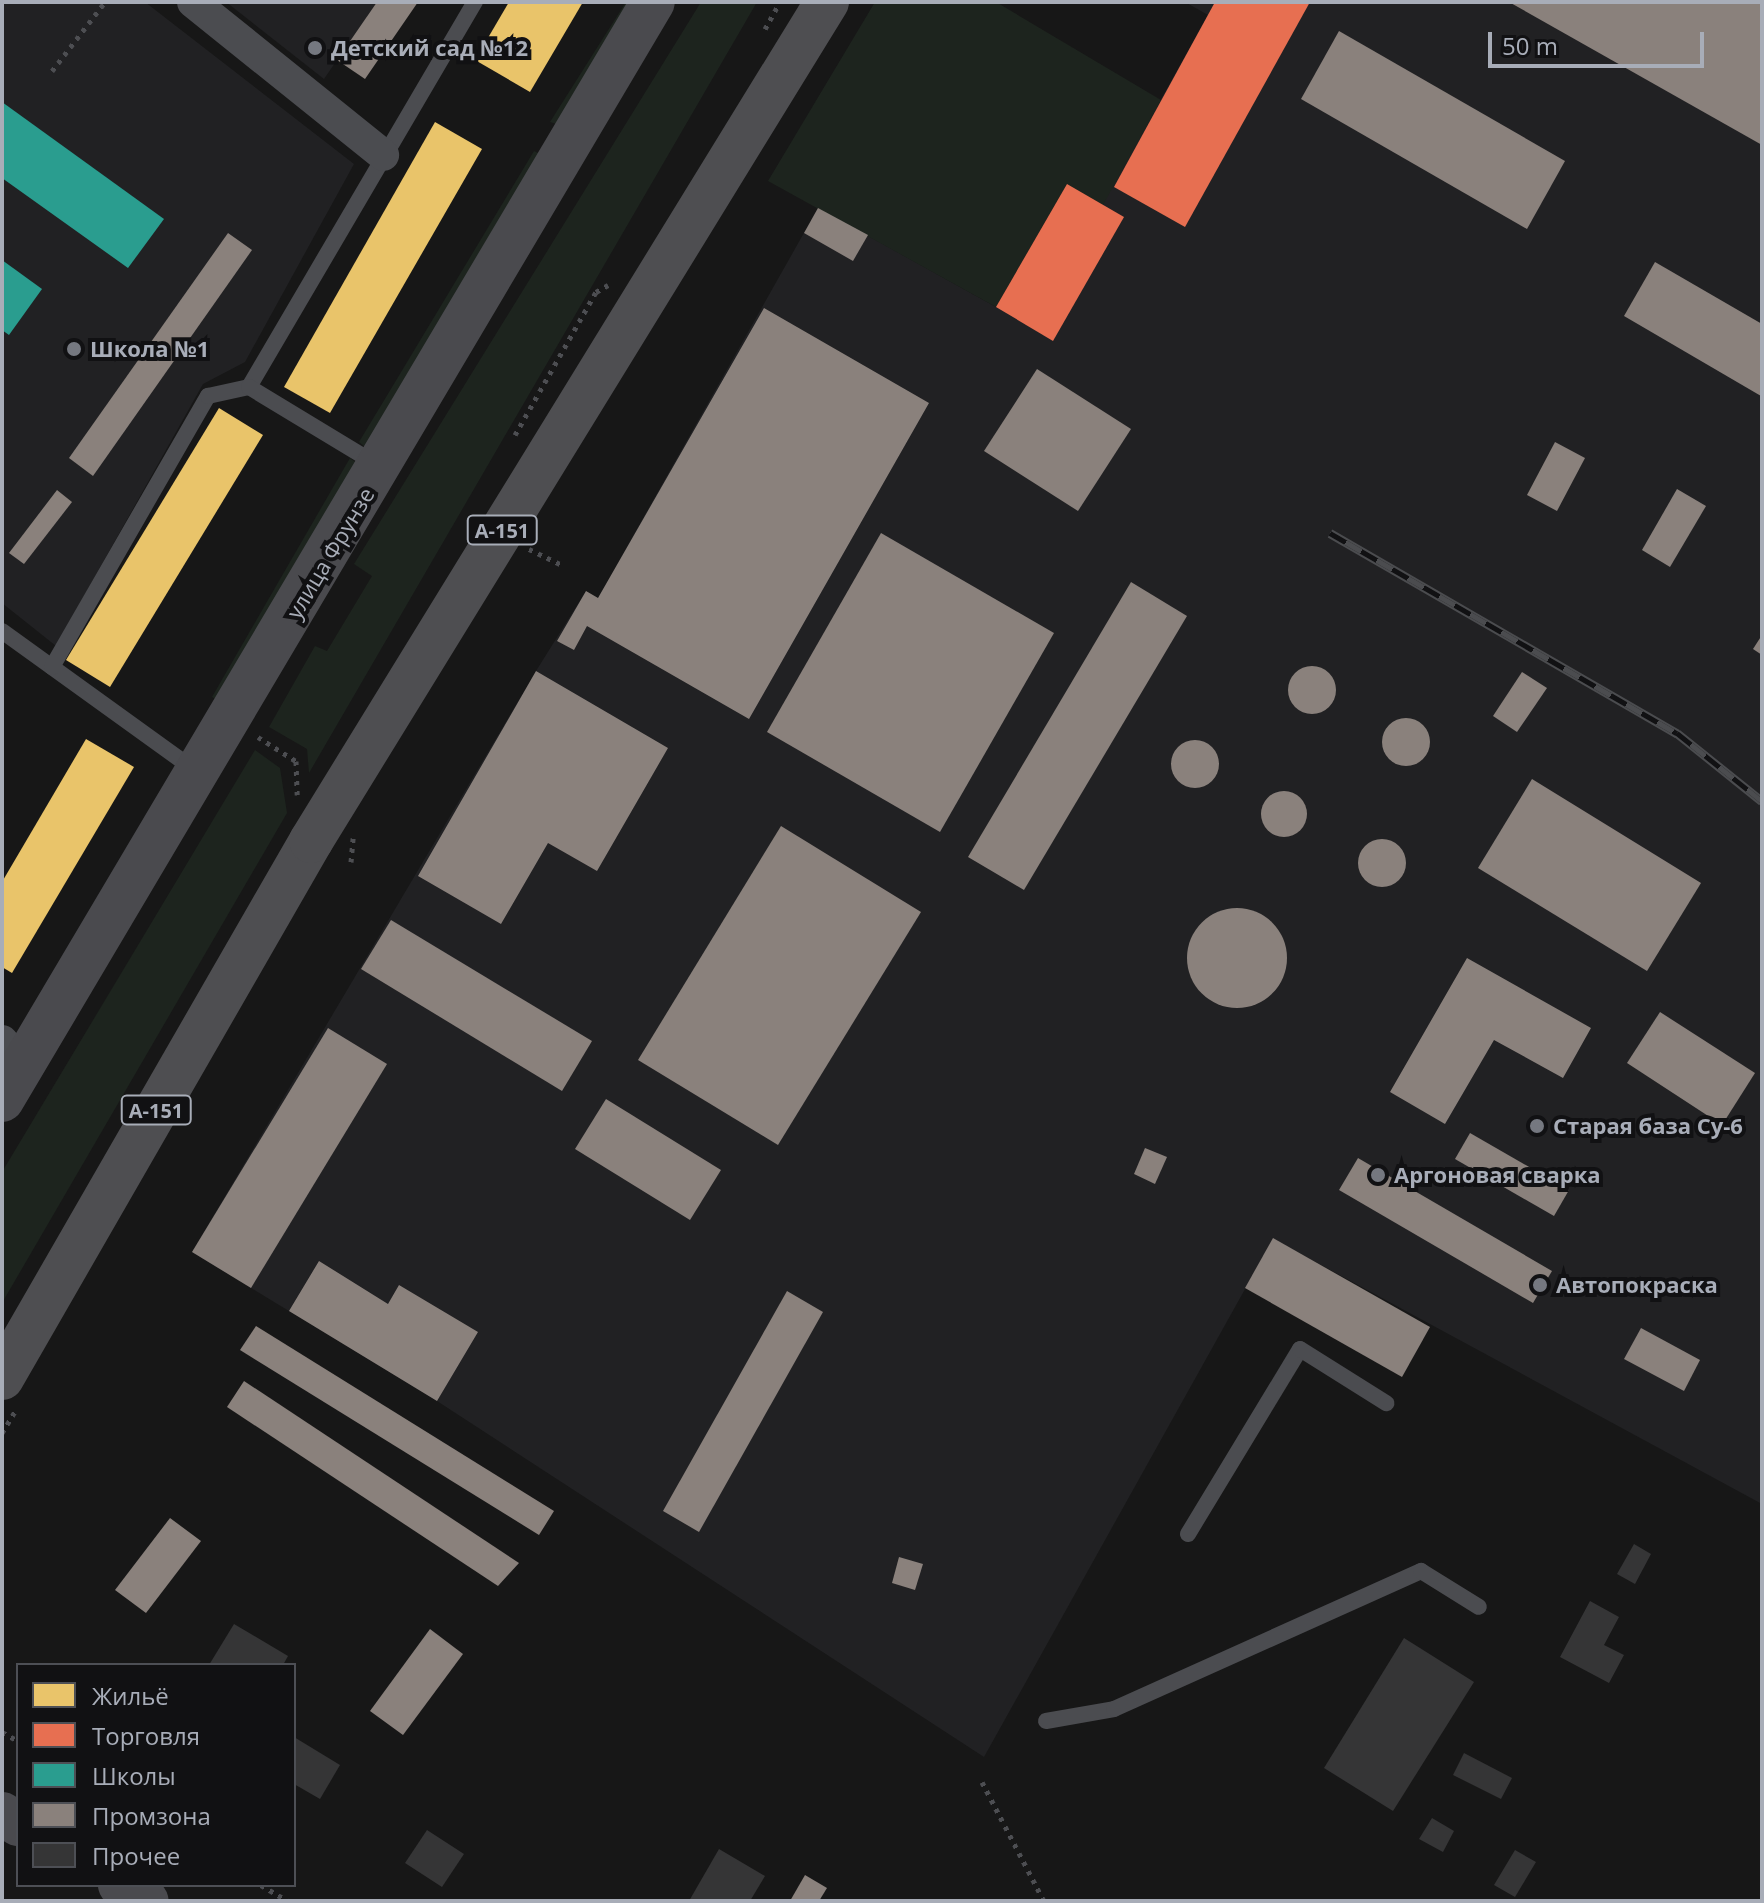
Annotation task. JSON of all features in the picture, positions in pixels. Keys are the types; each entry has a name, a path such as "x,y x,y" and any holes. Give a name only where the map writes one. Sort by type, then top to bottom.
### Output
{"highway":[{"name":"А-151","path":"2,1378 304,821 827,2"}],"main road":[{"name":"улица Фрунзе","path":"9,1068 199,772 653,2"},
{"path":"123,1887 147,1901"}],"street":[{"path":"193,2 383,155"}],"lane":[{"path":"249,387 475,2"},
{"path":"52,667 208,396 249,387 381,467"},
{"path":"2,631 199,772"},
{"path":"1188,1534 1300,1349 1386,1403"},
{"path":"1046,1721 1114,1709 1421,1571 1479,1607"}],"path":[{"path":"52,71 105,2"},
{"path":"296,761 304,821"},
{"path":"982,1782 1044,1901"},
{"path":"264,1887 288,1901"}],"shaded area":[{"name":"Школа №1","path":"2,2 145,2 354,164 245,362 203,384 56,646 2,603"},
{"name":"Детский сад №12","path":"226,2 377,2 324,79"},
{"path":"626,2 640,2 563,126 550,122"},
{"path":"701,2 757,2 309,773 307,749 269,727 315,646 327,651 372,576 354,564"},
{"path":"875,2 996,2 1161,100 1103,205 1067,184 996,307 768,181"},
{"path":"1185,2 1762,2 1762,1504 1273,1239 984,1757 437,1401 192,1252 536,671 586,591 598,598 818,208 996,307 1067,184 1102,205 1208,15"},
{"path":"534,151 542,155 371,452 359,442"},
{"path":"350,458 362,467 223,703 212,697"},
{"path":"255,750 280,768 287,813 2,1303 2,1172"}],"building: Жильё":[{"path":"509,2 583,2 530,92 475,60"},
{"path":"435,122 482,149 330,413 284,387"},
{"path":"219,408 263,435 110,687 66,660"},
{"path":"86,739 134,767 12,973 2,967 2,882"}],"building: Торговля":[{"path":"1215,2 1310,2 1185,227 1114,187"},
{"path":"1067,184 1124,217 1053,341 996,307"}],"building: Школы":[{"path":"2,102 164,219 128,268 2,178"},
{"path":"2,260 42,289 9,335 2,330"}],"building: Промзона":[{"path":"377,2 418,2 365,79 337,60"},
{"path":"1509,2 1762,2 1762,145"},
{"path":"1339,31 1565,161 1527,229 1301,99"},
{"path":"818,208 868,235 853,261 804,233"},
{"path":"228,233 252,250 93,476 69,458"},
{"path":"1655,262 1762,324 1761,396 1624,316"},
{"path":"764,308 929,403 749,719 587,626 574,650 557,641 586,591 598,598"},
{"path":"1037,369 1131,429 1078,511 984,451"},
{"path":"1555,442 1585,458 1557,511 1527,495"},
{"path":"1677,489 1706,506 1670,567 1642,550"},
{"path":"57,490 72,502 24,564 9,553"},
{"path":"881,533 1054,633 940,832 767,732"},
{"path":"1131,582 1187,616 1024,890 968,857"},
{"path":"1762,635 1762,655 1753,649"},
{"path":"1312,666 1329,673 1336,690 1329,707 1312,714 1295,707 1288,690 1295,673"},
{"path":"536,671 668,748 597,871 548,843 501,924 418,876"},
{"path":"1522,672 1547,688 1517,732 1493,716"},
{"path":"1406,718 1423,725 1430,742 1423,759 1406,766 1389,759 1382,742 1389,725"},
{"path":"1195,740 1212,747 1219,764 1212,781 1195,788 1178,781 1171,764 1178,747"},
{"path":"1532,779 1701,883 1647,971 1478,868"},
{"path":"1284,791 1300,798 1307,814 1300,830 1284,837 1268,830 1261,814 1268,798"},
{"path":"781,826 921,912 778,1145 638,1060"},
{"path":"1382,839 1399,846 1406,863 1399,880 1382,887 1365,880 1358,863 1365,846"},
{"path":"1237,908 1256,912 1272,923 1283,939 1287,958 1283,977 1272,993 1256,1004 1237,1008 1218,1004 1202,993 1191,977 1187,958 1191,939 1202,923 1218,912"},
{"path":"391,920 592,1041 562,1091 361,969"},
{"path":"1467,958 1591,1028 1563,1078 1494,1040 1445,1124 1390,1092"},
{"path":"1660,1012 1755,1073 1722,1125 1627,1063"},
{"path":"328,1028 387,1064 251,1288 192,1252"},
{"path":"606,1099 721,1170 690,1220 575,1149"},
{"path":"1470,1133 1569,1190 1554,1216 1455,1159"},
{"path":"1145,1148 1167,1157 1155,1184 1134,1174"},
{"path":"1358,1158 1552,1271 1533,1303 1339,1190"},
{"path":"1273,1238 1430,1327 1402,1377 1245,1288"},
{"path":"319,1261 388,1304 399,1285 478,1332 437,1401 289,1311"},
{"path":"787,1291 823,1312 699,1532 663,1511"},
{"path":"256,1326 554,1511 539,1535 240,1350"},
{"path":"1641,1328 1700,1360 1684,1391 1624,1359"},
{"path":"244,1381 519,1563 498,1586 227,1407"},
{"path":"170,1518 201,1541 146,1613 115,1590"},
{"path":"899,1557 923,1564 915,1590 892,1583"},
{"path":"430,1629 463,1654 403,1735 370,1711"},
{"path":"805,1875 827,1888 819,1901 790,1901"}],"building: Прочее":[{"path":"1634,1544 1651,1554 1635,1584 1617,1574"},
{"path":"1590,1601 1619,1617 1604,1645 1624,1655 1609,1683 1560,1657"},
{"path":"234,1624 288,1656 284,1663 210,1663"},
{"path":"1404,1638 1474,1682 1393,1811 1324,1768"},
{"path":"296,1738 340,1765 320,1799 296,1785"},
{"path":"1464,1753 1512,1778 1501,1799 1453,1775"},
{"path":"1432,1818 1454,1831 1443,1852 1419,1839"},
{"path":"427,1830 464,1854 442,1887 405,1863"},
{"path":"719,1849 765,1876 750,1901 689,1901"},
{"path":"1515,1850 1536,1862 1515,1897 1494,1885"}],"railway":[{"path":"1330,533 1677,733 1762,801"}],"place":[{"name":"Детский сад №12","path":"315,48"},
{"name":"Школа №1","path":"74,349"},
{"name":"Старая база Су-6","path":"1537,1126"},
{"name":"Аргоновая сварка","path":"1378,1175"},
{"name":"Автопокраска","path":"1540,1285"}]}
